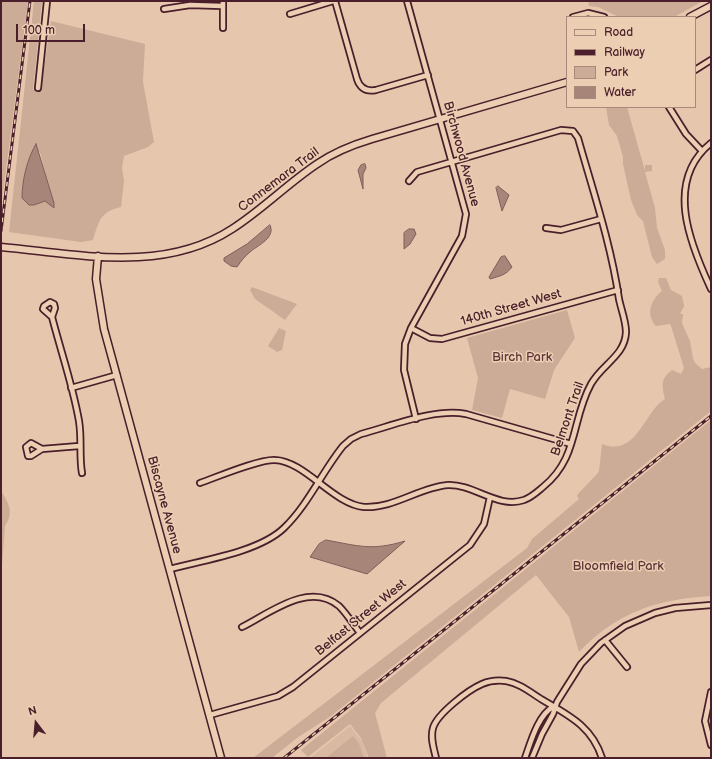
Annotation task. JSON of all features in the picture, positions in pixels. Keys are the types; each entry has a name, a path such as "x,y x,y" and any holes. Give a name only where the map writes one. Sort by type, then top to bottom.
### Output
{"street":[{"path":"38,88 47,1"},
{"path":"290,14 334,1 357,79 362,88 368,91 428,75"},
{"name":"Birchwood Avenue","path":"407,1 465,205 466,225 462,236 411,328 405,344 403,362 405,378 416,419"},
{"path":"164,9 190,5 223,4 223,28"},
{"path":"692,16 711,6"},
{"path":"577,16 588,13 600,16"},
{"path":"696,69 711,60"},
{"name":"Connemara Trail","path":"1,247 128,258 155,257 184,251 232,230 308,170 330,156 356,144 440,118 566,82"},
{"path":"670,108 686,134 702,150"},
{"name":"Belmont Trail","path":"200,482 266,461 276,460 290,464 351,503 366,507 377,506 437,487 450,485 460,486 490,497 511,502 521,501 532,496 560,470 567,458 590,387 599,373 620,352 624,344 626,329 615,269 578,138 570,130 562,130 452,161"},
{"path":"711,143 702,150 687,175 684,202 696,252 711,290"},
{"path":"409,181 417,172 452,161"},
{"path":"546,228 561,230 601,219"},
{"name":"Biscayne Avenue","path":"98,256 96,279 100,308 222,758"},
{"name":"140th Street West","path":"411,328 430,338 442,339 618,290"},
{"path":"52,317 79,422 79,446 82,473"},
{"path":"71,388 117,375"},
{"path":"170,569 254,546 271,538 292,519 339,450 351,439 361,434 439,413 459,413 571,444"},
{"path":"42,449 79,446"},
{"name":"Belfast Street West","path":"210,715 283,694 470,545 484,524 490,497"},
{"path":"242,627 298,598 317,597 330,601 339,607 360,633"},
{"path":"525,758 548,710 554,706 581,664 605,640 625,626 655,614 675,608 711,605"},
{"path":"605,640 627,667"},
{"path":"436,758 432,739 434,723 442,714 481,684 494,681 511,682 569,714 584,726 595,741 602,758"},
{"path":"711,692 705,721 711,745"},
{"path":"532,758 542,734 553,714 554,706"}],"shaded area":[{"path":"350,726 362,741 368,758 310,758"}],"green space":[{"path":"1,1 28,1 1,208"},
{"path":"34,1 42,1 33,90 41,89 51,21 145,44 143,82 154,142 148,147 124,156 122,168 124,181 121,207 114,209 101,218 93,240 81,242 9,232","holes":["33,150 40,152 54,208 45,201 34,205 22,189"]},
{"path":"588,1 703,1 676,16 617,16 598,7 589,6"},
{"path":"606,108 627,108 645,171 645,165 652,165 652,171 645,172 655,208 657,228 665,250 665,259 657,264 652,257 643,221 637,215 631,200 623,164 623,157 617,136 609,125"},
{"path":"659,278 666,278 671,290 682,296 684,306 680,314 683,314 682,323 690,341 695,363 702,369 711,367 711,411 331,716 297,738 272,758 253,758 527,548 532,539 579,499 577,496 578,494 599,471 602,444 614,447 624,445 639,431 651,413 665,399 663,383 665,376 672,370 681,374 684,368 670,324 656,326 651,317 650,312 652,303 662,291 658,282"},
{"path":"252,287 297,304 285,320 255,299 250,290"},
{"name":"Birch Park","path":"567,310 575,338 554,370 545,399 510,389 502,418 472,410 478,378 467,338"},
{"path":"279,328 286,331 282,350 277,352 268,346"},
{"name":"Bloomfield Park","path":"711,420 711,596 673,600 639,610 623,617 608,627 593,638 579,652 569,617 536,575 381,703 375,713 387,758 369,758 361,738 350,724 308,757 301,750"},
{"path":"1,491 8,504 10,512 5,526 1,578"},
{"path":"353,736 359,744 364,758 326,758"}],"water":[{"path":"36,144 54,203 54,208 45,201 34,205 29,205 22,198 26,170 30,156"},
{"path":"365,164 366,168 363,174 363,189 358,170 361,165"},
{"path":"498,186 509,195 502,211 496,188"},
{"path":"270,225 271,234 265,241 246,255 237,267 231,266 224,261 224,258 247,244"},
{"path":"409,229 414,229 416,234 410,244 404,249 404,233"},
{"path":"505,256 512,267 505,274 490,279 489,277 501,257"},
{"path":"326,540 357,546 374,547 405,541 367,574 310,557 319,544"}],"railway":[{"path":"1,231 30,1"},
{"path":"284,758 711,416"}]}
